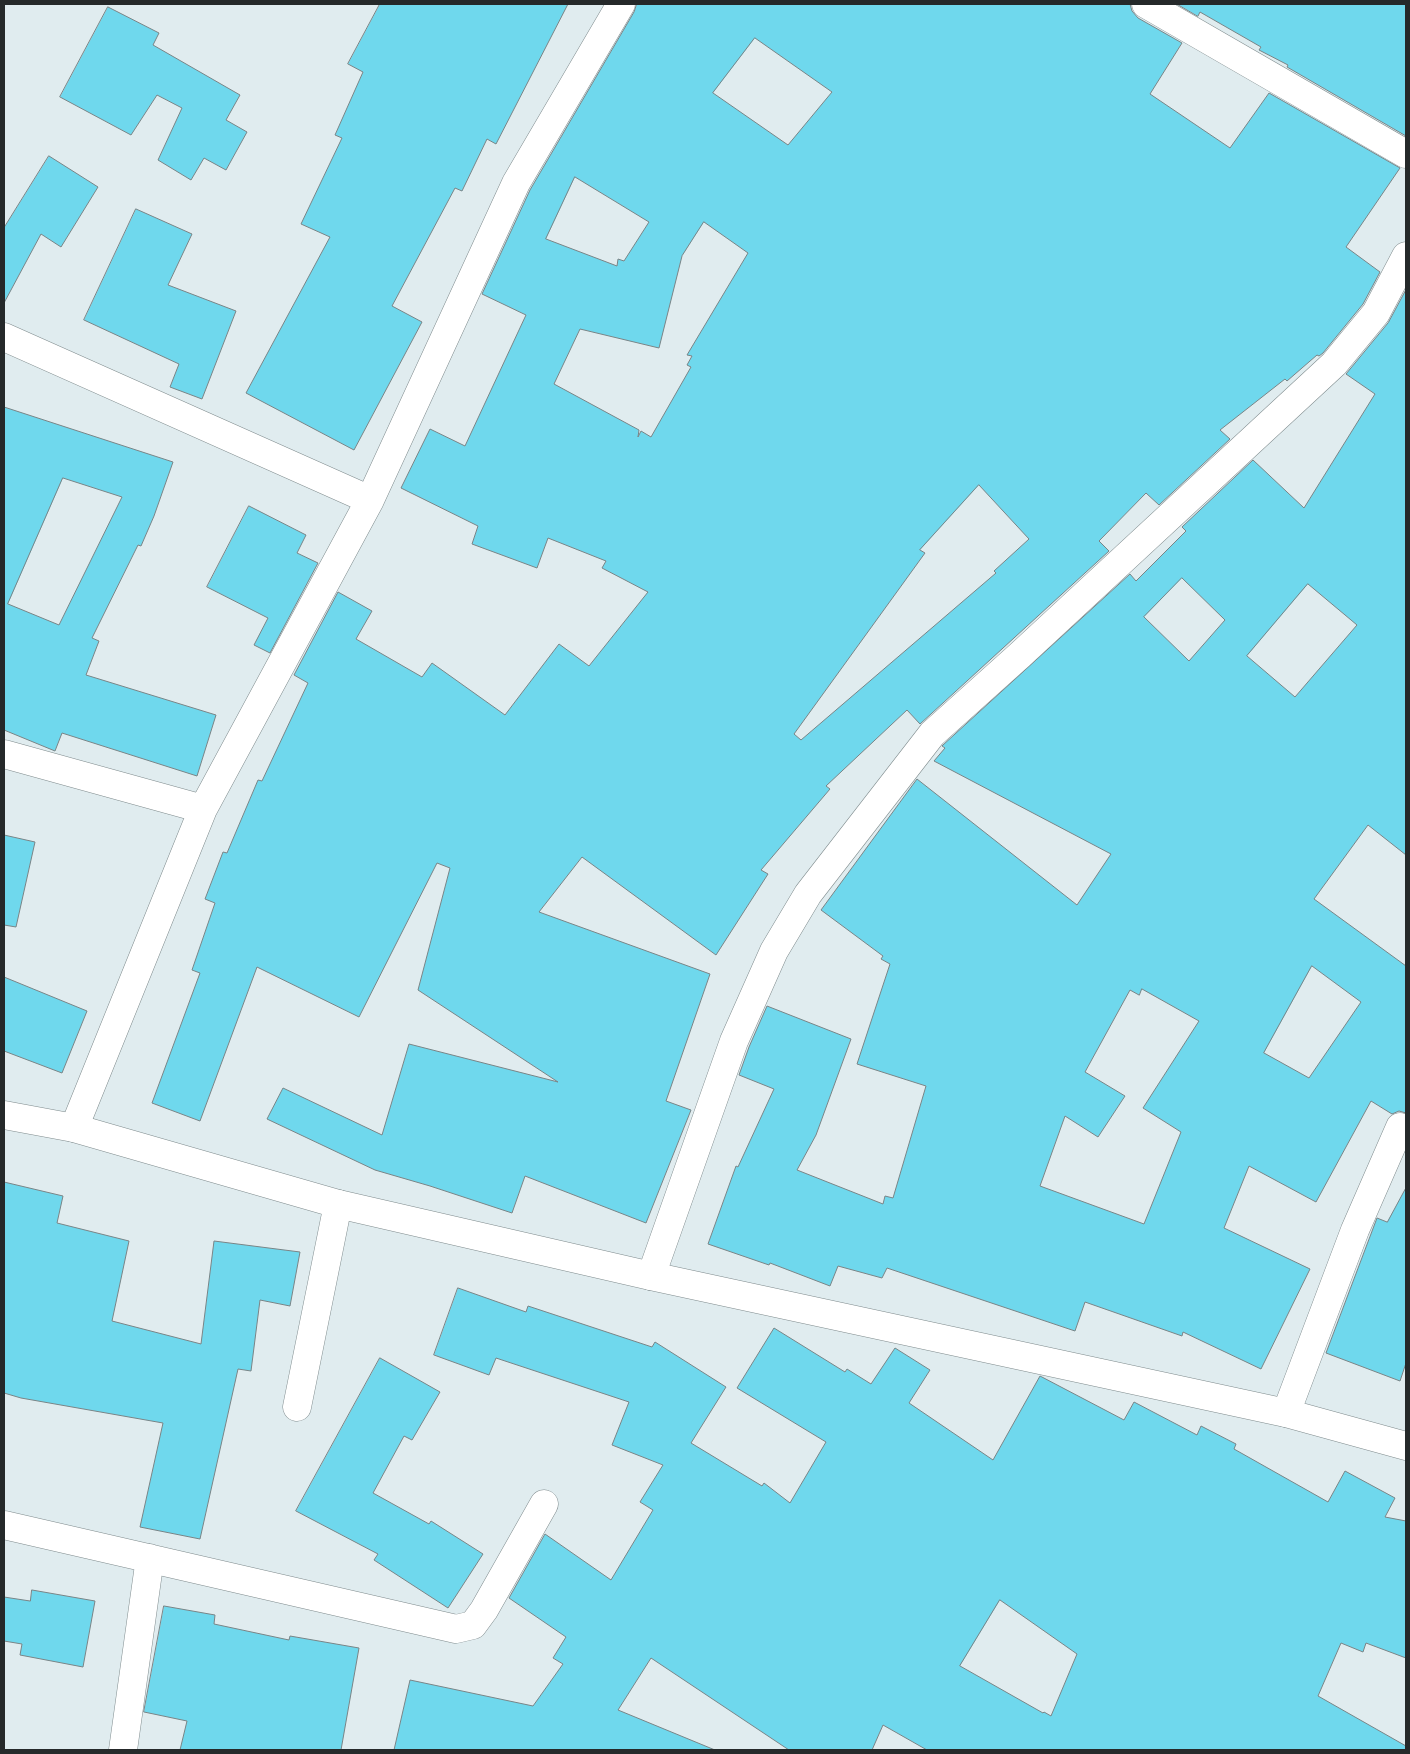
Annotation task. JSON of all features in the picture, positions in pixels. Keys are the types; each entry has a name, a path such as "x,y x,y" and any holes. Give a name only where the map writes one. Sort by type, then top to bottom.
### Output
{"street":[{"path":"74,1128 203,809 370,500 516,183 621,4"},
{"path":"1146,4 1406,154"},
{"path":"651,1276 734,1042 774,951 808,894 932,734 1334,364 1376,313 1406,256"},
{"path":"4,338 370,500"},
{"path":"4,754 203,809"},
{"path":"4,1115 74,1128 338,1204 651,1276 1286,1413 1406,1446"},
{"path":"1286,1413 1355,1230 1400,1127"},
{"path":"297,1407 338,1204"},
{"path":"4,1525 456,1630 474,1625 544,1504"},
{"path":"123,1750 150,1558"}],"building":[{"path":"380,4 568,4 496,144 487,139 462,191 455,188 392,306 422,322 354,450 246,393 330,237 301,224 342,138 335,135 363,72 348,64"},
{"path":"637,4 1130,4 1132,11 1138,18 1182,43 1150,94 1230,148 1269,93 1400,168 1346,247 1380,272 1363,304 1323,353 1319,356 1317,355 1287,381 1285,379 1220,430 1230,439 1159,505 1146,493 1099,541 1109,551 920,724 907,710 826,786 830,789 761,870 768,874 716,955 582,857 539,912 710,974 666,1101 691,1110 646,1223 525,1176 512,1213 375,1170 267,1119 283,1088 382,1135 409,1044 558,1082 418,990 450,868 437,863 359,1017 257,967 200,1121 152,1103 200,973 192,970 215,903 205,899 223,852 227,853 258,780 262,781 308,683 294,675 338,592 372,611 356,639 422,677 432,663 505,715 559,644 589,666 648,592 602,568 606,561 548,538 537,568 472,544 478,526 401,488 430,429 465,446 526,315 482,294 530,190","holes":["755,38 832,92 788,145 713,93","575,177 649,222 624,261 618,259 617,266 546,239","704,222 748,253 687,355 692,356 687,365 691,367 651,437 641,431 638,437 639,430 554,384 580,329 659,348 682,256","979,485 1029,539 994,571 996,573 801,740 794,734 925,553 920,550"]},
{"path":"1177,4 1406,4 1406,136 1287,67 1288,65 1259,50 1261,47 1200,12 1198,16"},
{"path":"108,7 159,33 153,45 240,95 226,120 247,132 226,170 204,158 191,180 158,160 182,108 157,95 131,135 60,97"},
{"path":"49,156 98,187 61,247 41,234 4,303 4,228"},
{"path":"136,209 192,234 168,285 236,311 202,399 170,387 179,364 84,320"},
{"path":"1406,290 1406,855 1368,825 1314,899 1406,966 1406,1113 1399,1111 1392,1114 1371,1101 1316,1202 1249,1166 1224,1228 1310,1269 1261,1369 1183,1332 1182,1336 1085,1302 1075,1331 887,1268 882,1278 838,1266 830,1286 770,1263 769,1265 708,1244 736,1166 738,1167 774,1089 739,1075 767,1006 851,1039 816,1135 797,1170 883,1204 885,1196 893,1198 926,1086 857,1064 890,964 881,959 883,956 821,910 917,779 1077,905 1111,854 934,761 945,748 942,746 1130,574 1136,581 1186,531 1182,527 1253,460 1304,508 1375,394 1346,374 1388,323","holes":["1182,578 1225,620 1189,661 1144,617","1308,584 1357,625 1295,697 1247,656","1312,966 1361,1002 1309,1078 1264,1053","1142,989 1199,1021 1143,1108 1181,1132 1144,1224 1040,1186 1065,1116 1098,1137 1125,1096 1085,1072 1130,990 1139,995"]},
{"path":"4,407 173,462 141,546 138,545 92,638 99,641 86,675 216,715 197,776 62,733 55,751 4,730","holes":["63,478 122,497 59,625 8,604"]},
{"path":"249,506 306,535 297,553 318,563 270,653 254,645 268,618 207,587"},
{"path":"4,835 35,842 16,927 4,925"},
{"path":"4,977 87,1011 62,1073 4,1051"},
{"path":"4,1182 63,1196 57,1223 129,1241 112,1321 201,1344 214,1241 300,1252 290,1306 260,1300 251,1371 238,1369 200,1539 140,1527 163,1423 21,1398 4,1393"},
{"path":"1406,1188 1406,1363 1400,1381 1326,1353 1377,1218 1387,1222"},
{"path":"458,1288 526,1312 528,1306 652,1347 655,1342 726,1387 691,1443 762,1486 764,1483 790,1503 826,1442 737,1388 774,1328 845,1372 847,1369 871,1384 895,1348 930,1370 909,1403 993,1460 1040,1376 1124,1420 1134,1402 1197,1435 1201,1426 1236,1444 1234,1449 1328,1502 1345,1471 1395,1498 1385,1517 1406,1521 1406,1658 1366,1643 1363,1652 1341,1643 1318,1696 1406,1746 1406,1750 927,1750 883,1725 872,1750 789,1750 651,1658 618,1710 715,1750 394,1750 410,1680 533,1706 563,1664 553,1658 566,1637 509,1598 545,1534 611,1580 653,1510 640,1502 663,1465 612,1445 629,1402 496,1358 489,1375 434,1355","holes":["1000,1600 1077,1654 1051,1716 960,1666"]},
{"path":"380,1358 440,1392 412,1440 404,1436 373,1493 429,1524 431,1521 483,1554 448,1608 374,1560 378,1554 296,1511"},
{"path":"32,1590 95,1601 83,1667 20,1655 22,1644 4,1641 4,1597 30,1601"},
{"path":"164,1606 215,1615 214,1624 289,1640 290,1636 359,1648 341,1750 180,1750 187,1721 144,1712"}]}
